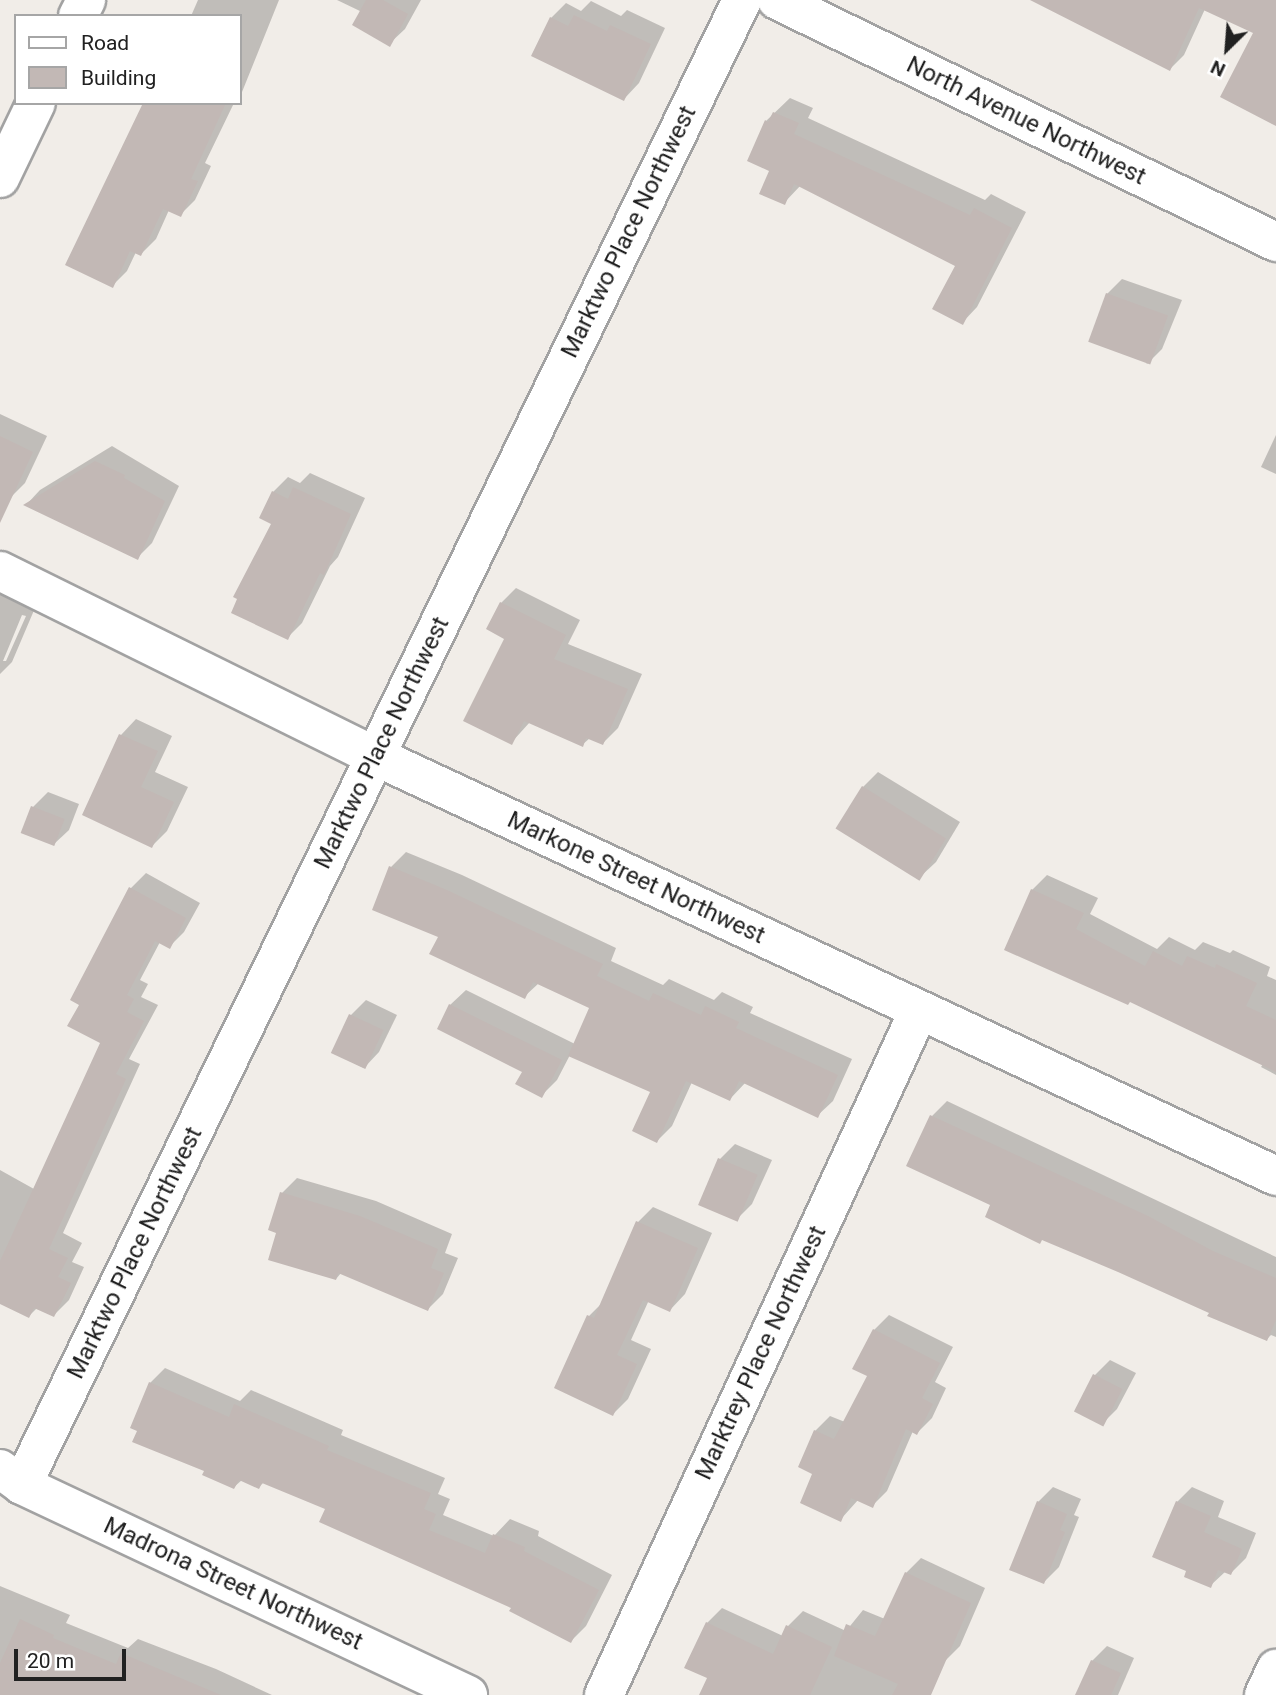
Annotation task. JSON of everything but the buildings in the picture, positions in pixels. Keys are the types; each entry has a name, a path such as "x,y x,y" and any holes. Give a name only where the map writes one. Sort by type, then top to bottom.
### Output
{"street":[{"name":"Marktwo Place Northwest","path":"11,1477 375,756 742,0"},
{"name":"North Avenue Northwest","path":"776,0 1276,242"},
{"path":"0,178 35,105"},
{"name":"Markone Street Northwest","path":"0,571 375,756 1276,1176"},
{"name":"Marktrey Place Northwest","path":"604,1695 919,1010"},
{"name":"Madrona Street Northwest","path":"11,1477 468,1695"},
{"path":"1264,1695 1276,1669"}]}
